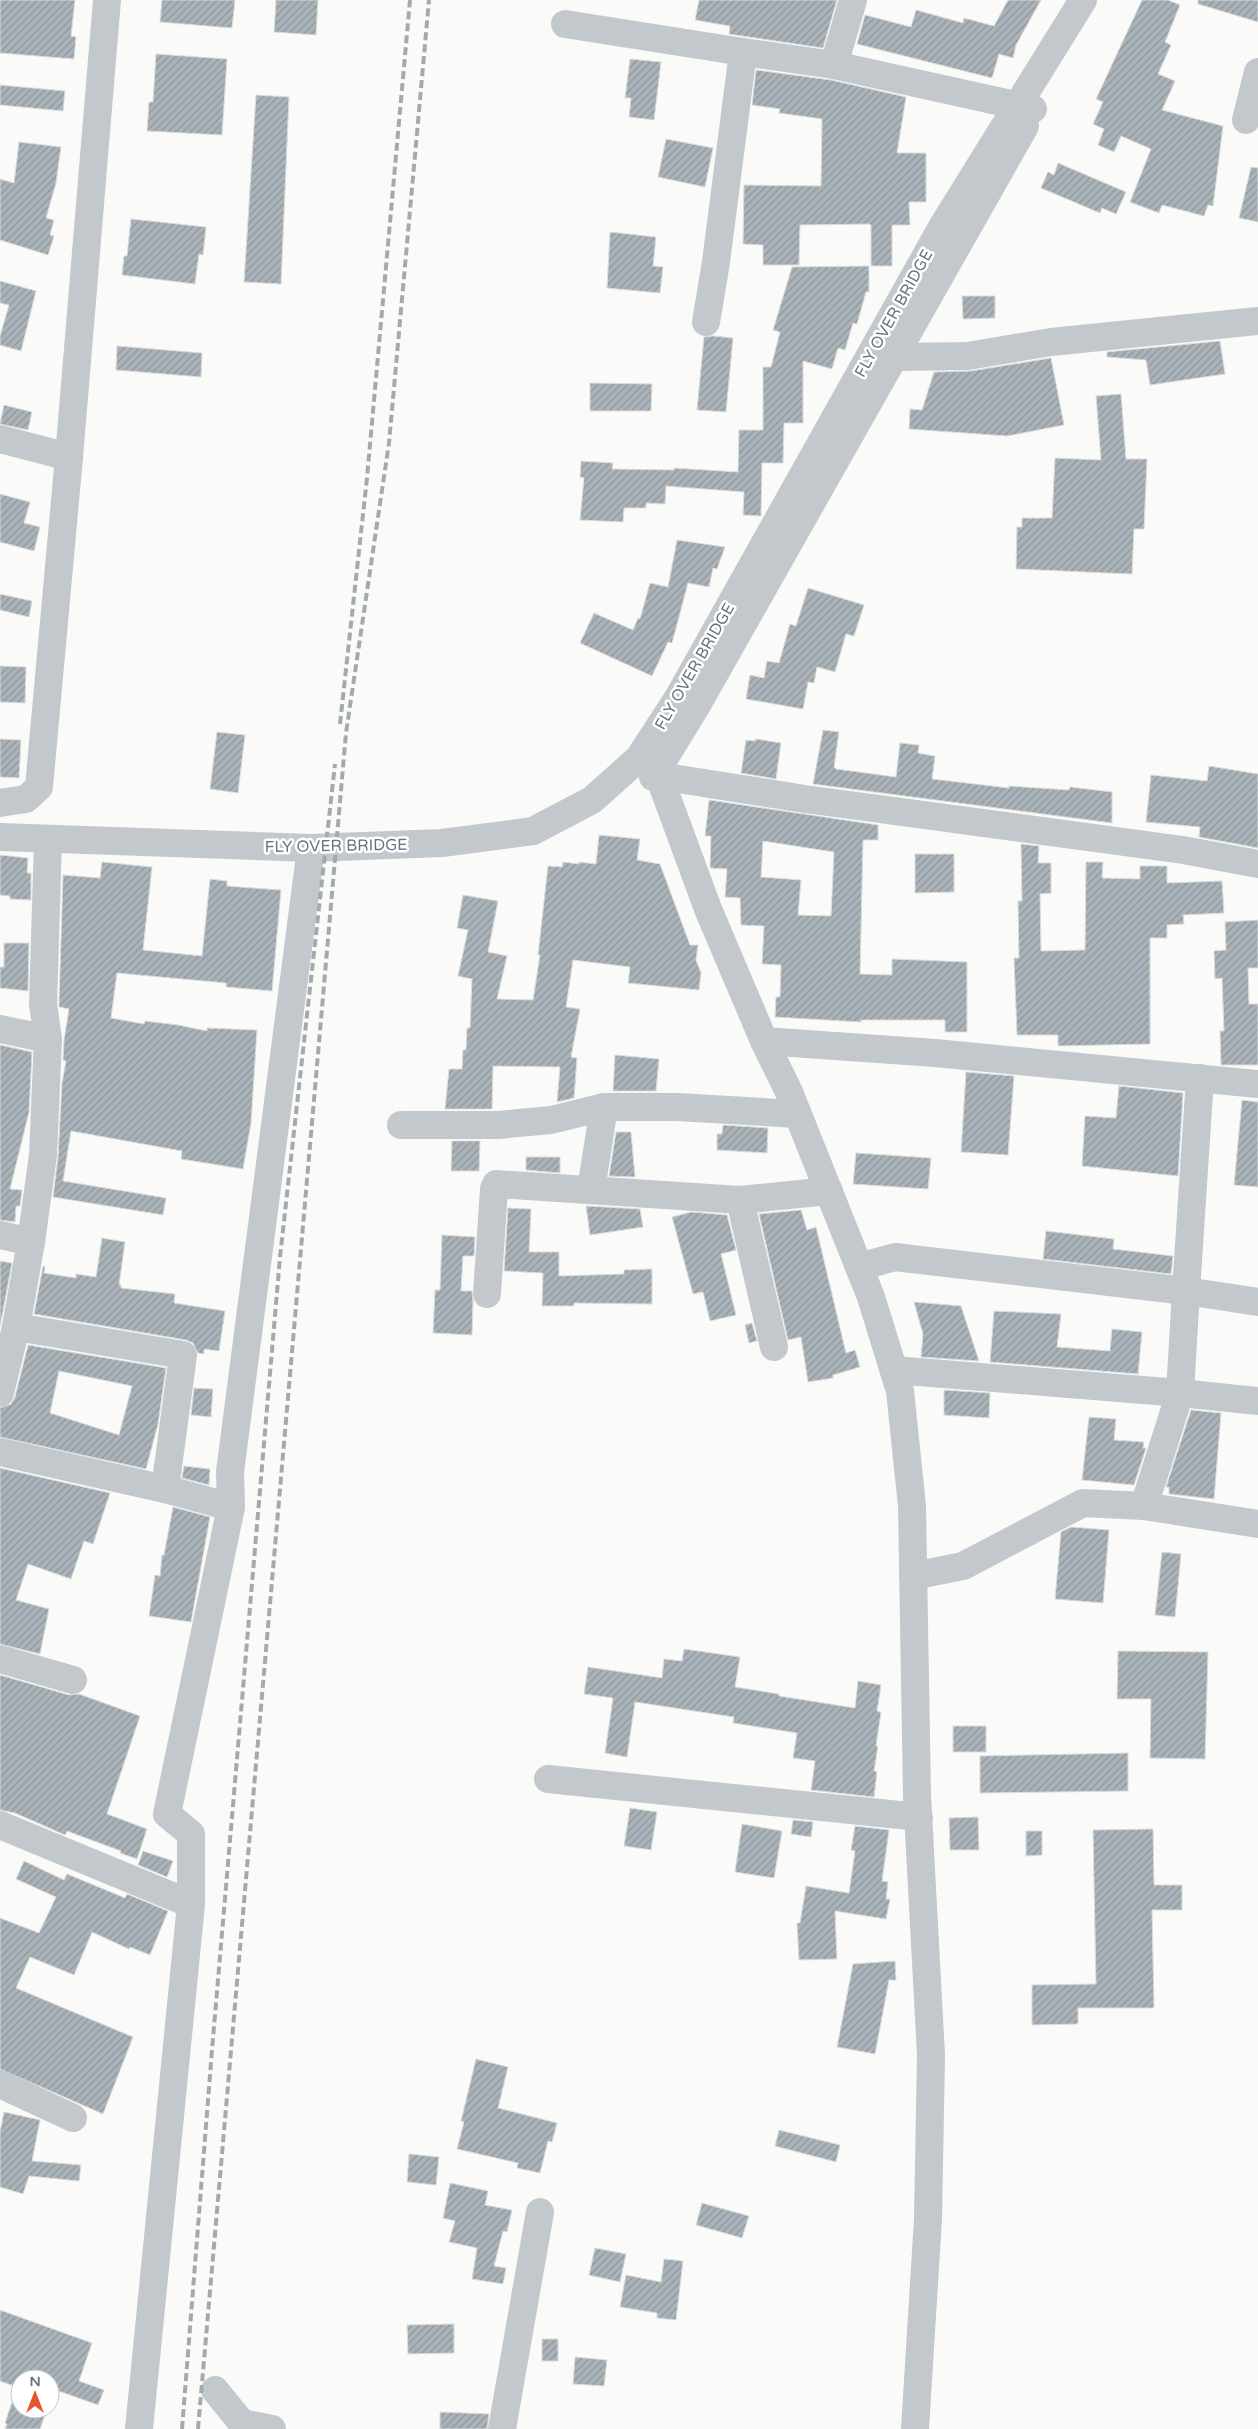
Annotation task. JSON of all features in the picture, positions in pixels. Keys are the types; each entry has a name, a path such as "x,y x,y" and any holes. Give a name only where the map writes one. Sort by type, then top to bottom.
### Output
{"street":[{"path":"0,803 26,799 39,787 107,0"},
{"path":"834,65 852,0"},
{"name":"FLY OVER BRIDGE","path":"0,836 48,840 311,848 442,843 533,831 592,800 639,758 678,698 942,227 1083,0"},
{"path":"1095,0 1035,110 694,710 653,776 1183,850 1258,864"},
{"path":"565,24 834,65 1035,110"},
{"path":"706,322 716,262 743,52"},
{"path":"1246,120 1258,72"},
{"path":"894,357 968,356 1051,342 1258,321"},
{"path":"0,438 69,457"},
{"path":"660,776 708,909 797,1114 871,1297 900,1391 912,1506 918,1817 931,2055 928,2219 915,2429"},
{"path":"0,1393 16,1327 31,1242 43,1155 48,1039 43,1004 48,840"},
{"path":"139,2429 191,1904 191,1834 167,1814 231,1507 230,1472 311,848"},
{"path":"0,1029 48,1039"},
{"path":"764,1041 935,1053 1258,1084"},
{"path":"1144,1506 1180,1393 1200,1078"},
{"path":"401,1125 498,1125 551,1120 604,1107 678,1107 797,1114"},
{"path":"591,1190 604,1107"},
{"path":"487,1294 494,1189 496,1184 740,1200 829,1191"},
{"path":"740,1200 774,1347"},
{"path":"0,1234 31,1242"},
{"path":"859,1267 894,1257 1186,1291 1258,1302"},
{"path":"16,1327 183,1355 165,1489"},
{"path":"894,1370 1180,1393 1258,1402"},
{"path":"0,1452 165,1489 231,1507"},
{"path":"913,1576 963,1566 1083,1503 1144,1506 1258,1524"},
{"path":"0,1659 73,1680"},
{"path":"548,1779 918,1817"},
{"path":"0,1825 191,1904"},
{"path":"0,2084 73,2118"},
{"path":"502,2429 540,2212"},
{"path":"215,2390 242,2423 272,2429"}],"building":[{"path":"0,0 75,0 71,36 76,37 74,59 0,53"},
{"path":"162,0 235,0 232,28 160,22"},
{"path":"276,0 318,0 316,35 274,32"},
{"path":"699,0 837,0 823,48 729,34 730,26 695,20"},
{"path":"1008,0 1041,0 1016,45 1013,58 999,54 992,78 857,44 865,15 911,27 916,10 963,23 964,18 994,26"},
{"path":"1142,0 1168,0 1180,5 1165,42 1171,45 1158,74 1175,81 1162,110 1223,126 1213,206 1208,205 1204,216 1162,205 1159,213 1130,202 1151,149 1121,136 1114,152 1098,145 1104,129 1093,124 1103,102 1096,99"},
{"path":"1198,0 1258,0 1258,22 1198,4"},
{"path":"156,54 227,59 222,135 147,131 149,102 153,102"},
{"path":"630,59 661,62 654,120 629,117 631,98 625,98"},
{"path":"756,70 831,80 906,97 897,153 926,153 926,202 909,202 910,225 892,225 892,266 871,266 871,225 869,224 800,225 799,265 763,265 763,245 743,244 744,185 821,186 822,119 779,113 780,109 752,105"},
{"path":"0,85 65,91 63,111 0,105"},
{"path":"256,95 289,97 281,284 244,282"},
{"path":"666,139 713,148 705,187 658,177"},
{"path":"19,142 61,147 56,183 46,218 54,220 50,235 54,236 48,255 0,240 0,179 14,183"},
{"path":"1058,163 1126,192 1116,214 1102,208 1100,213 1041,188 1048,172 1054,175"},
{"path":"1251,167 1258,168 1258,222 1239,218"},
{"path":"131,219 206,227 203,255 199,254 195,284 122,275 124,256 127,256"},
{"path":"610,232 656,237 653,266 663,267 660,293 607,288"},
{"path":"869,266 869,292 866,292 857,324 853,323 845,350 838,348 832,369 803,361 803,423 784,423 783,463 762,463 761,516 743,515 744,492 666,486 665,504 646,503 646,508 624,508 623,522 580,520 584,478 580,477 581,461 613,463 612,469 674,470 674,468 738,472 739,430 763,430 763,367 771,367 780,332 773,330 792,267"},
{"path":"0,281 36,291 21,351 0,345 0,336 9,305 0,303"},
{"path":"962,296 995,296 995,318 963,319"},
{"path":"704,337 733,338 726,412 697,410"},
{"path":"1220,341 1225,374 1150,385 1146,360 1107,357 1107,352"},
{"path":"117,346 202,353 201,377 116,370"},
{"path":"1051,358 1064,425 1007,436 909,429 910,409 922,410 934,372 971,371"},
{"path":"590,383 652,384 651,411 590,411"},
{"path":"1121,394 1126,459 1147,459 1144,529 1134,529 1132,574 1016,569 1017,527 1022,527 1022,518 1052,518 1055,458 1101,460 1096,396"},
{"path":"4,405 32,412 28,430 0,424"},
{"path":"0,494 30,502 24,523 40,527 34,551 0,542"},
{"path":"677,540 725,547 717,569 713,568 709,587 688,583 672,643 668,642 652,676 580,643 594,613 633,630 638,618 640,619 650,583 668,587"},
{"path":"808,588 864,605 854,636 846,634 835,672 817,667 814,683 808,682 803,709 746,699 750,675 764,678 767,661 779,663 790,624 796,626"},
{"path":"0,594 32,601 29,617 0,610"},
{"path":"0,666 26,667 25,703 0,702"},
{"path":"823,730 839,732 834,767 836,769 896,777 900,743 919,745 918,753 935,756 932,779 1009,788 1009,786 1069,790 1070,787 1112,792 1112,823 813,784"},
{"path":"217,732 245,735 238,793 210,789"},
{"path":"0,739 21,740 19,778 0,777"},
{"path":"756,739 781,743 776,779 741,773 746,740 755,741"},
{"path":"1209,766 1258,774 1258,848 1199,837 1200,827 1146,822 1151,775 1207,781"},
{"path":"709,800 878,825 878,840 863,840 860,974 892,975 892,959 967,962 967,1032 945,1032 945,1020 861,1020 861,1022 775,1017 776,997 780,997 781,965 762,964 764,926 741,925 740,898 725,897 727,869 710,868 711,836 705,836","holes":["763,841 834,852 831,916 798,915 801,880 761,877"]},
{"path":"599,835 640,839 637,860 660,864 690,945 698,945 696,960 701,973 699,990 628,983 630,967 573,960 566,1007 580,1009 571,1057 577,1058 574,1098 557,1102 560,1067 493,1066 492,1109 445,1109 449,1069 462,1069 463,1050 466,1050 467,1028 470,1028 472,979 458,976 468,930 457,928 463,895 498,901 488,952 507,956 497,999 533,1000 540,955 538,955 548,866 562,867 563,862 596,864"},
{"path":"1021,844 1039,846 1038,863 1051,863 1051,893 1040,894 1041,951 1085,950 1086,862 1103,862 1102,878 1140,879 1140,866 1167,866 1167,883 1222,881 1224,913 1183,915 1184,924 1167,925 1167,938 1150,938 1150,1044 1058,1046 1058,1035 1017,1035 1014,958 1019,958 1018,901 1022,901"},
{"path":"915,854 954,854 954,892 915,893"},
{"path":"0,855 28,858 27,873 31,873 31,900 10,899 10,896 0,895"},
{"path":"102,862 152,867 143,950 202,956 210,879 227,881 227,886 281,890 272,991 226,987 226,983 117,973 111,1018 144,1024 145,1021 178,1025 207,1031 207,1028 257,1030 251,1123 243,1169 181,1159 182,1151 71,1131 63,1181 166,1198 163,1215 53,1197 58,1157 62,1083 66,1061 63,1060 64,1040 69,1009 59,1007 63,875 100,878"},
{"path":"1258,920 1258,968 1248,968 1249,1004 1258,1004 1258,1065 1221,1065 1220,1031 1224,1031 1222,978 1215,979 1214,951 1226,950 1225,922"},
{"path":"4,943 29,943 28,991 0,988 0,967 4,967"},
{"path":"0,1045 32,1052 29,1112 10,1189 22,1190 20,1206 16,1206 15,1222 0,1220"},
{"path":"615,1055 659,1059 656,1091 613,1091"},
{"path":"966,1072 1014,1076 1008,1155 961,1152"},
{"path":"1119,1086 1183,1093 1178,1176 1082,1166 1085,1116 1116,1118"},
{"path":"1242,1100 1258,1102 1258,1187 1234,1185"},
{"path":"723,1125 768,1128 767,1153 717,1150 717,1134 722,1134"},
{"path":"616,1132 631,1132 635,1177 609,1176"},
{"path":"452,1141 480,1141 479,1171 451,1171"},
{"path":"856,1153 931,1158 928,1189 853,1184"},
{"path":"526,1157 560,1157 560,1173 526,1170"},
{"path":"586,1206 640,1209 643,1227 590,1235"},
{"path":"508,1208 531,1209 529,1252 559,1252 559,1276 624,1274 624,1270 652,1269 652,1304 574,1303 574,1306 542,1306 543,1273 504,1271"},
{"path":"801,1210 807,1230 816,1227 846,1353 855,1350 860,1367 833,1375 833,1378 808,1382 801,1337 788,1340 759,1214"},
{"path":"691,1212 727,1215 736,1250 721,1254 736,1315 710,1321 703,1292 693,1294 672,1217"},
{"path":"1046,1231 1114,1239 1113,1249 1173,1256 1171,1274 1043,1259"},
{"path":"442,1235 475,1237 474,1256 463,1256 461,1291 472,1291 472,1335 433,1333 435,1290 440,1290"},
{"path":"102,1238 125,1242 119,1285 121,1285 121,1288 175,1294 174,1303 225,1311 219,1351 204,1349 204,1354 198,1353 193,1343 186,1340 34,1314 43,1266 45,1267 44,1273 76,1278 76,1274 96,1277"},
{"path":"0,1261 12,1263 0,1327"},
{"path":"914,1302 961,1306 979,1361 921,1357 923,1334"},
{"path":"994,1311 1061,1314 1057,1347 1110,1351 1112,1329 1142,1332 1138,1374 990,1362"},
{"path":"752,1323 757,1341 749,1343 745,1325"},
{"path":"28,1345 166,1368 158,1424 146,1469 0,1437 0,1408 11,1404 15,1397","holes":["59,1371 132,1386 119,1435 50,1413"]},
{"path":"194,1388 213,1389 211,1417 191,1415"},
{"path":"944,1390 990,1393 989,1418 944,1415"},
{"path":"1191,1410 1221,1413 1214,1499 1169,1494 1169,1487 1166,1487"},
{"path":"1089,1417 1116,1419 1114,1440 1144,1442 1143,1448 1146,1448 1134,1485 1082,1480"},
{"path":"184,1466 210,1469 209,1485 182,1478"},
{"path":"0,1468 110,1493 93,1544 84,1541 71,1579 28,1564 16,1600 49,1609 40,1654 0,1644"},
{"path":"173,1507 210,1517 191,1622 149,1616 155,1575 160,1576 162,1555 164,1555"},
{"path":"1071,1527 1109,1530 1103,1603 1055,1599 1061,1532"},
{"path":"1162,1552 1181,1554 1175,1617 1155,1615"},
{"path":"684,1649 740,1657 735,1687 779,1694 779,1696 855,1708 858,1681 881,1685 877,1711 881,1712 876,1746 878,1746 874,1771 877,1772 874,1797 811,1790 815,1761 793,1758 797,1733 733,1723 734,1717 635,1702 627,1757 605,1753 613,1698 584,1694 588,1667 662,1678 664,1659 682,1661"},
{"path":"1118,1651 1208,1652 1205,1759 1150,1758 1151,1699 1117,1699"},
{"path":"0,1675 69,1695 79,1694 140,1716 107,1814 147,1829 137,1859 67,1831 65,1835 15,1813 0,1810"},
{"path":"953,1726 986,1726 986,1752 953,1752"},
{"path":"1128,1753 1128,1791 980,1793 980,1756"},
{"path":"630,1808 657,1812 651,1850 624,1846"},
{"path":"978,1817 979,1850 950,1850 949,1818"},
{"path":"793,1820 813,1822 811,1837 791,1834"},
{"path":"742,1824 782,1831 774,1878 735,1872"},
{"path":"855,1826 889,1830 882,1881 888,1882 886,1899 890,1899 886,1919 835,1911 837,1959 799,1960 797,1923 800,1923 806,1886 849,1893 855,1851 851,1850"},
{"path":"1153,1829 1154,1885 1182,1885 1182,1910 1152,1910 1154,2008 1078,2008 1078,2024 1032,2025 1032,1985 1096,1984 1093,1830"},
{"path":"1026,1831 1042,1831 1042,1855 1026,1856"},
{"path":"143,1851 173,1861 167,1877 138,1865"},
{"path":"24,1861 64,1880 67,1874 125,1898 127,1894 168,1911 150,1955 130,1947 129,1949 92,1932 74,1975 30,1957 16,1988 133,2037 103,2114 0,2069 0,1918 39,1933 56,1897 16,1879"},
{"path":"895,1961 896,1980 889,1980 875,2054 837,2047 853,1964"},
{"path":"476,2059 508,2067 498,2108 557,2123 552,2142 548,2141 540,2173 517,2168 518,2163 457,2149 464,2122 461,2121"},
{"path":"4,2112 40,2120 32,2161 81,2165 79,2181 29,2176 23,2194 0,2187 0,2132"},
{"path":"779,2130 840,2145 836,2162 775,2146"},
{"path":"409,2154 439,2157 436,2185 407,2182"},
{"path":"450,2183 488,2191 485,2205 512,2210 507,2232 503,2231 494,2266 506,2268 503,2284 472,2279 477,2248 449,2242 455,2221 443,2218"},
{"path":"702,2203 749,2216 742,2238 696,2225"},
{"path":"595,2248 626,2254 620,2282 589,2275"},
{"path":"664,2259 683,2261 676,2320 657,2318 657,2313 620,2307 626,2275 661,2282"},
{"path":"0,2310 92,2343 79,2381 104,2390 98,2405 60,2391 60,2369 10,2369 10,2385 0,2381"},
{"path":"454,2324 454,2353 408,2354 407,2325"},
{"path":"542,2339 558,2339 558,2361 542,2361"},
{"path":"575,2357 607,2360 604,2386 573,2384"},
{"path":"10,2408 10,2419 44,2419 40,2429 5,2429 7,2424 5,2423"},
{"path":"440,2412 489,2414 487,2429 440,2429"}],"railway":[{"path":"340,724 367,478 410,0"},
{"path":"198,2429 346,733 389,443 429,0"},
{"path":"182,2429 212,2050 280,1257 335,764"}]}
